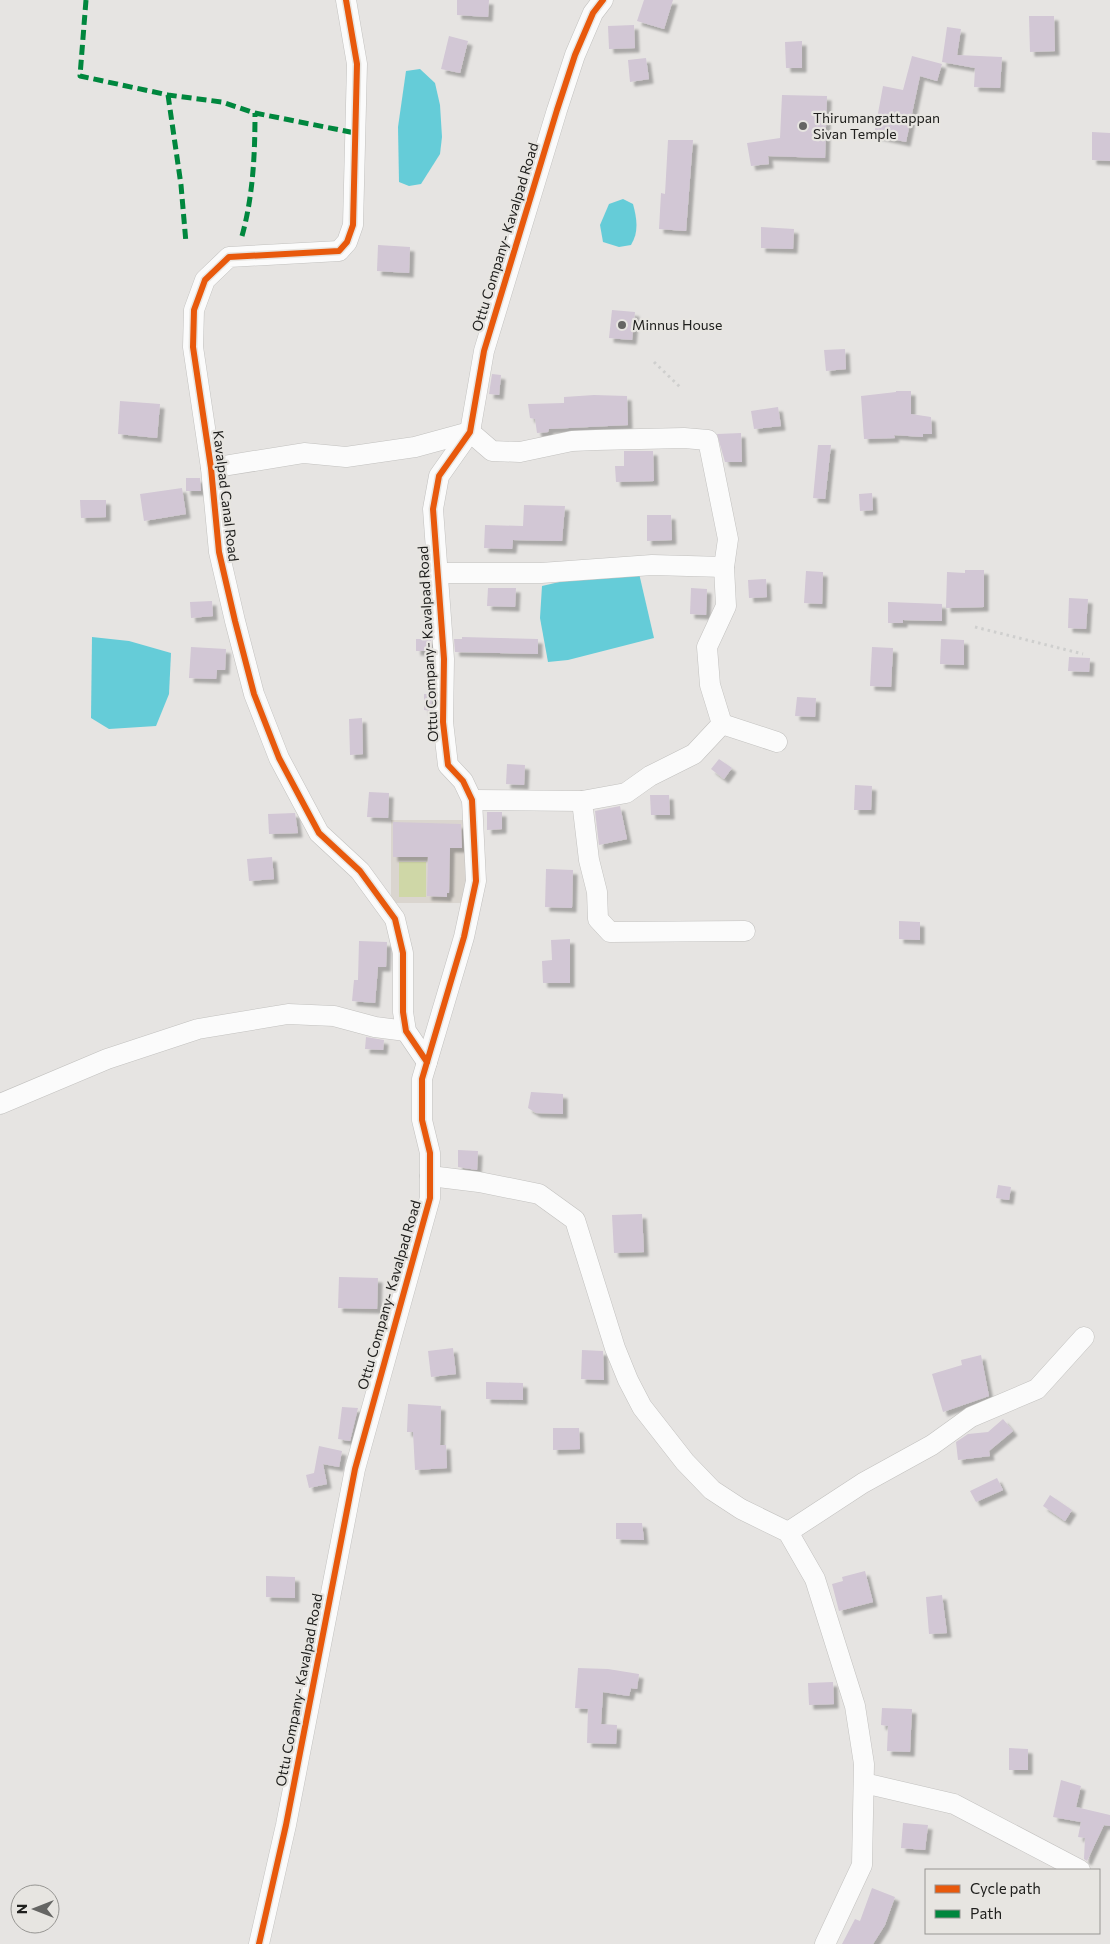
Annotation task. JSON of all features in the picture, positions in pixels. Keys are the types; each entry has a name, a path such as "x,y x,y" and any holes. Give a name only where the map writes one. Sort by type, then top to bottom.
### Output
{"street":[{"name":"Kavalpad Canal Road","path":"346,0 357,64 353,225 347,242 339,251 230,257 205,280 194,310 192,347 211,468 219,552 254,694 279,758 319,833 360,871 395,919 403,953 403,1012 406,1031 427,1062"},
{"name":"Ottu Company- Kavalpad Road","path":"259,1944 286,1825 355,1468 430,1198 430,1153 422,1120 422,1079 464,937 476,881 472,800 463,780 448,765 443,722 444,659 433,509 438,476 470,432 484,351 556,110 593,14 603,0"},
{"path":"211,468 304,453 346,457 415,447 470,432 492,451 520,452 572,441 684,438 708,440 728,539 724,567 726,606 707,647 710,685 722,724"},
{"path":"437,573 541,573 652,565 724,567"},
{"path":"722,724 777,742"},
{"path":"472,800 582,801 626,793 650,776 694,754 722,724"},
{"path":"582,801 589,860 597,892 598,919 610,932 745,931"},
{"path":"0,1104 107,1059 198,1029 288,1014 334,1016 375,1027 406,1031"},
{"path":"430,1176 479,1182 538,1194 575,1220 615,1348 642,1407 685,1462 712,1490 741,1509 788,1532 815,1579 855,1706 864,1764 862,1865 825,1944"},
{"path":"788,1532 863,1483 932,1445 971,1417 1037,1390 1084,1337"},
{"path":"864,1783 954,1804 1078,1869"}],"path":[{"path":"654,362 680,388"},
{"path":"976,626 1083,654"}],"shaded area":[{"path":"391,820 467,820 466,903 391,903"}],"green space":[{"path":"399,862 426,862 426,897 399,897"}],"water":[{"path":"420,69 435,83 440,105 442,137 440,154 421,184 409,186 399,182 398,127 406,71"},
{"path":"623,199 633,204 636,230 631,245 619,247 603,242 600,225 609,204"},
{"path":"638,569 654,638 568,660 548,662 540,618 542,586 594,574"},
{"path":"92,637 129,641 171,653 169,694 156,726 109,729 91,718"}],"building":[{"path":"457,0 489,0 488,17 457,15"},
{"path":"644,0 673,0 664,29 637,21"},
{"path":"1029,16 1054,16 1055,51 1030,52"},
{"path":"634,25 635,48 609,49 608,26"},
{"path":"947,27 961,29 957,55 1002,57 1000,88 974,87 975,68 942,62"},
{"path":"449,36 468,41 460,73 441,69"},
{"path":"802,41 802,68 786,68 785,42"},
{"path":"912,56 942,64 937,81 920,76 906,142 874,135 883,86 903,90"},
{"path":"646,58 649,79 630,82 628,60"},
{"name":"Thirumangattappan Sivan Temple","path":"782,95 827,96 825,158 768,156 769,164 751,166 747,143 780,138"},
{"path":"1092,132 1110,133 1110,161 1092,160"},
{"path":"668,140 693,140 686,231 659,229 661,193 665,194"},
{"path":"761,227 794,229 793,249 761,248"},
{"path":"378,245 410,247 409,273 377,271"},
{"name":"Minnus House","path":"612,310 635,312 632,340 609,338"},
{"path":"845,349 846,369 826,371 824,350"},
{"path":"492,374 501,375 499,395 489,394"},
{"path":"911,391 911,414 931,417 932,434 923,434 923,437 894,435 895,438 864,439 861,396"},
{"path":"594,395 627,396 628,425 549,429 548,432 537,433 535,419 530,418 528,404 564,403 564,397"},
{"path":"120,401 160,404 157,438 118,434"},
{"path":"778,407 781,426 754,429 751,411"},
{"path":"741,433 742,462 725,462 717,434"},
{"path":"818,445 831,445 825,499 813,498"},
{"path":"624,451 653,451 654,481 616,482 615,466 624,466"},
{"path":"186,478 200,478 201,491 186,491"},
{"path":"182,488 186,514 144,521 140,494"},
{"path":"872,493 873,510 860,511 859,494"},
{"path":"80,500 106,500 106,517 81,518"},
{"path":"524,505 565,506 562,541 513,540 512,549 484,548 485,525 523,526"},
{"path":"647,515 671,515 672,540 647,541"},
{"path":"965,570 984,570 984,607 946,608 947,572 965,573"},
{"path":"806,571 823,572 822,604 804,603"},
{"path":"766,579 767,597 749,598 748,580"},
{"path":"488,588 516,588 515,607 487,606"},
{"path":"691,588 707,589 706,615 690,614"},
{"path":"1069,598 1088,599 1086,629 1068,628"},
{"path":"212,601 213,616 191,618 190,602"},
{"path":"888,602 942,604 942,621 903,620 903,623 888,623"},
{"path":"462,637 538,639 538,654 455,652 454,639 462,639"},
{"path":"416,639 431,639 432,651 416,651"},
{"path":"941,639 964,640 964,665 940,664"},
{"path":"191,647 226,649 225,670 217,670 216,679 189,678"},
{"path":"872,647 893,648 891,687 870,686"},
{"path":"1069,657 1090,658 1089,672 1068,671"},
{"path":"424,694 432,694 431,711 424,710"},
{"path":"797,697 816,698 815,717 795,716"},
{"path":"362,718 363,754 350,755 349,719"},
{"path":"719,759 732,768 724,779 711,769"},
{"path":"507,764 525,765 524,785 506,784"},
{"path":"855,785 872,786 871,810 854,810"},
{"path":"369,792 389,793 388,818 367,817"},
{"path":"650,795 669,795 670,815 651,815"},
{"path":"620,806 627,839 599,845 595,811"},
{"path":"487,812 502,812 502,829 487,830"},
{"path":"295,813 298,833 269,834 268,814"},
{"path":"393,822 461,824 462,848 450,848 449,893 447,893 447,897 427,896 428,857 393,857"},
{"path":"272,857 274,879 249,881 247,859"},
{"path":"546,869 573,870 572,908 545,907"},
{"path":"899,921 920,922 920,940 899,939"},
{"path":"570,939 570,983 543,983 542,961 552,960 551,940"},
{"path":"359,941 387,942 386,967 378,967 375,1003 352,1001 354,980 358,980"},
{"path":"366,1037 384,1040 383,1050 365,1049"},
{"path":"531,1092 563,1094 563,1114 536,1113 528,1108"},
{"path":"458,1150 478,1151 477,1170 458,1167"},
{"path":"998,1185 1011,1187 1009,1200 996,1198"},
{"path":"642,1214 644,1252 614,1253 612,1215"},
{"path":"339,1277 378,1278 377,1309 338,1308"},
{"path":"453,1348 456,1374 431,1377 428,1351"},
{"path":"582,1350 603,1351 604,1380 581,1379"},
{"path":"981,1355 989,1396 943,1412 932,1374 962,1365 961,1360"},
{"path":"486,1382 523,1383 523,1400 486,1399"},
{"path":"408,1404 441,1406 440,1445 446,1445 447,1468 415,1470 413,1432 407,1432"},
{"path":"342,1407 358,1408 350,1441 338,1439"},
{"path":"1003,1419 1013,1431 989,1451 990,1456 958,1460 956,1442 968,1434 988,1432"},
{"path":"553,1428 579,1428 580,1449 553,1450"},
{"path":"319,1446 342,1451 339,1467 323,1464 327,1484 309,1488 306,1475 314,1473"},
{"path":"997,1478 1003,1490 976,1502 970,1491"},
{"path":"1050,1495 1072,1510 1065,1521 1043,1506"},
{"path":"616,1523 642,1523 644,1540 616,1539"},
{"path":"865,1571 873,1602 839,1611 832,1584 843,1581 842,1577"},
{"path":"266,1576 295,1577 295,1598 266,1597"},
{"path":"942,1595 947,1633 929,1634 926,1597"},
{"path":"578,1668 608,1669 639,1674 637,1689 631,1688 629,1696 603,1692 601,1724 617,1725 616,1744 587,1743 588,1709 575,1708"},
{"path":"833,1682 834,1704 809,1705 808,1683"},
{"path":"882,1708 912,1709 910,1752 887,1751 888,1726 881,1725"},
{"path":"1009,1748 1028,1749 1028,1770 1009,1770"},
{"path":"1061,1780 1081,1786 1076,1807 1110,1815 1110,1826 1104,1825 1087,1861 1084,1859 1085,1838 1078,1837 1081,1822 1053,1817"},
{"path":"903,1823 928,1825 925,1850 901,1848"},
{"path":"872,1888 895,1897 885,1925 873,1944 842,1944 855,1919 860,1921"}],"marked path":[{"path":"86,0 80,76 168,95 222,102 255,113 355,133"},
{"path":"168,95 181,185 186,243"},
{"path":"242,236 249,206 253,175 255,113"}],"cycle path":[{"path":"346,0 357,64 353,225 347,242 339,251 229,257 205,280 194,310 193,347 211,468 219,552 254,694 279,758 319,833 360,871 395,919 403,953 403,1012 406,1031 427,1062"},
{"path":"259,1944 286,1825 355,1469 430,1198 430,1153 422,1120 422,1079 464,937 476,881 472,800 463,781 448,765 443,722 444,659 433,509 439,476 470,432 484,351 557,110 575,55 593,13 603,0"}],"place":[{"name":"Thirumangattappan Sivan Temple","path":"803,126"},
{"name":"Minnus House","path":"622,325"}]}
